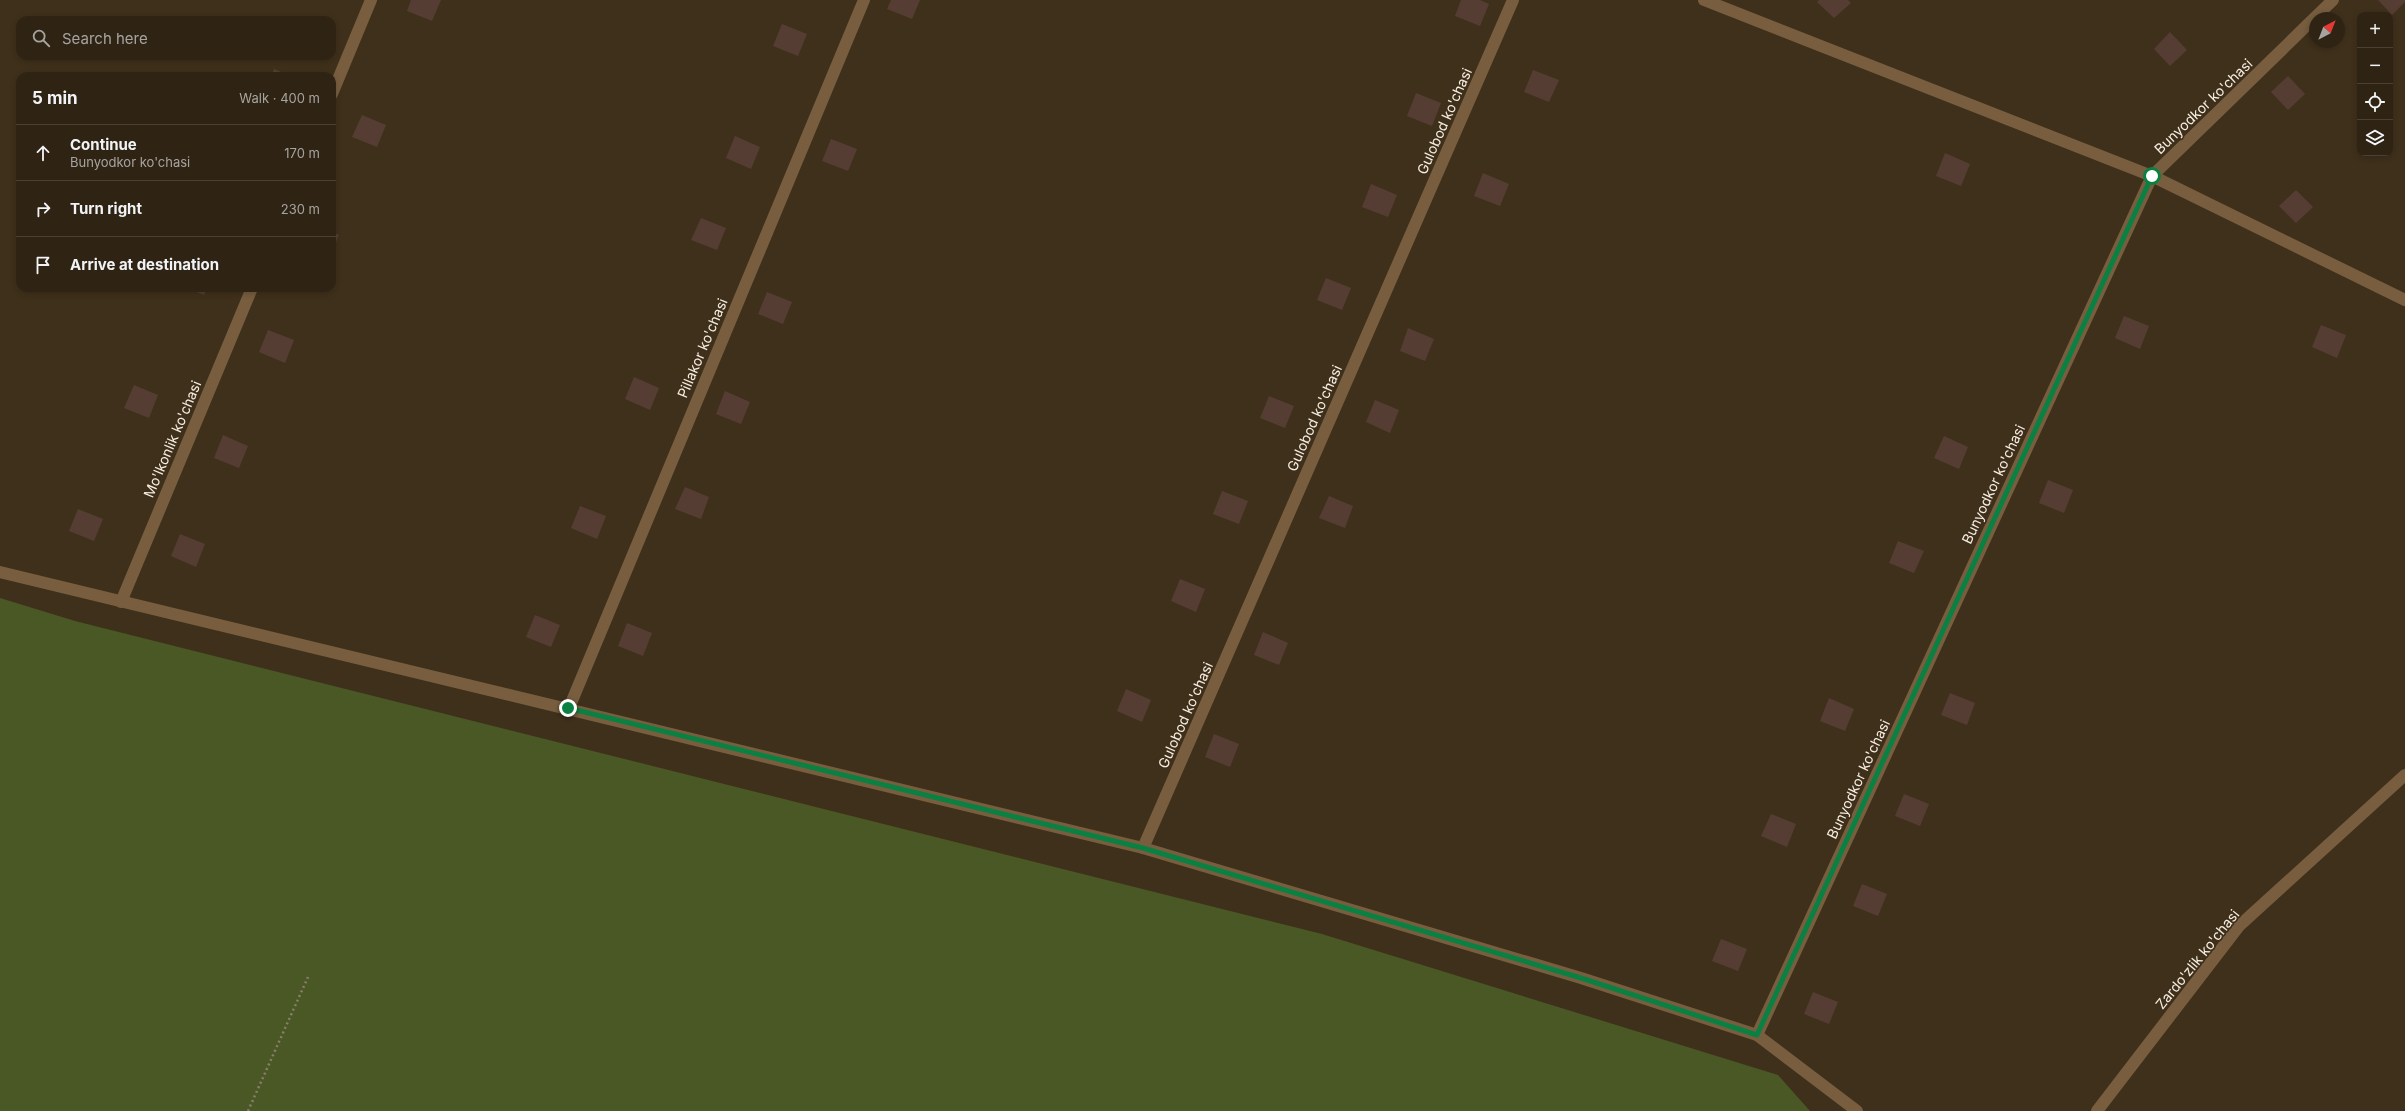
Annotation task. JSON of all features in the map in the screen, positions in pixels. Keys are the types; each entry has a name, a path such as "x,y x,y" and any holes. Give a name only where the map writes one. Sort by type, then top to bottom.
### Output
{"street":[{"path":"336,84 371,0"},
{"name":"Pillakor ko'chasi","path":"568,708 864,0"},
{"name":"Gulobod ko'chasi","path":"1143,848 1513,0"},
{"path":"1704,0 2152,176 2405,300"},
{"name":"Bunyodkor ko'chasi","path":"1757,1035 2152,176 2333,0"},
{"name":"Mo'lkonlik ko'chasi","path":"121,602 250,292"},
{"path":"0,572 1143,848 1581,978 1757,1035 1857,1111"},
{"name":"Zardo'zlik ko'chasi","path":"2097,1111 2238,926 2405,775"}],"path":[{"path":"248,1111 308,977"}],"green space":[{"path":"0,598 75,621 1322,934 1778,1075 1810,1111 0,1111"}],"building":[{"path":"411,0 441,0 432,21 407,11"},
{"path":"891,0 920,0 912,19 887,9"},
{"path":"1461,0 1480,0 1489,4 1480,26 1455,16"},
{"path":"1819,0 1848,0 1851,3 1834,18 1817,2"},
{"path":"2378,0 2405,0 2405,2 2393,14 2393,12 2389,12"},
{"path":"782,24 807,34 798,56 773,46"},
{"path":"2170,32 2187,50 2170,66 2154,49"},
{"path":"274,69 281,72 273,72"},
{"path":"1533,70 1559,80 1549,102 1524,92"},
{"path":"2288,76 2305,94 2288,110 2271,92"},
{"path":"1416,93 1441,103 1432,126 1407,116"},
{"path":"362,115 386,125 377,147 352,137"},
{"path":"735,136 760,147 751,169 726,158"},
{"path":"831,139 857,149 848,171 822,161"},
{"path":"1945,153 1970,164 1961,186 1936,176"},
{"path":"1483,173 1509,184 1500,206 1474,196"},
{"path":"1371,184 1397,195 1388,217 1362,207"},
{"path":"2296,190 2313,207 2296,223 2279,206"},
{"path":"701,218 726,228 717,250 691,240"},
{"path":"336,234 339,235 336,242"},
{"path":"1326,278 1351,288 1342,310 1317,300"},
{"path":"197,292 205,292 204,295"},
{"path":"767,292 792,302 783,324 758,314"},
{"path":"2124,316 2149,326 2140,349 2115,338"},
{"path":"2321,325 2346,335 2337,358 2312,347"},
{"path":"1408,328 1434,339 1425,361 1400,351"},
{"path":"268,330 294,340 285,363 259,352"},
{"path":"634,377 659,388 650,410 625,399"},
{"path":"134,385 158,395 149,418 124,408"},
{"path":"725,391 750,402 741,424 716,414"},
{"path":"1269,396 1294,406 1285,428 1260,418"},
{"path":"1375,400 1399,410 1390,433 1366,422"},
{"path":"223,435 248,446 239,468 214,458"},
{"path":"1944,436 1968,447 1959,469 1934,458"},
{"path":"2048,480 2073,490 2064,513 2039,503"},
{"path":"685,487 709,497 701,519 675,509"},
{"path":"1222,491 1248,501 1239,524 1213,514"},
{"path":"1329,496 1353,506 1345,528 1319,518"},
{"path":"580,506 606,516 597,539 571,528"},
{"path":"78,509 103,519 94,541 69,531"},
{"path":"180,534 205,544 196,567 171,556"},
{"path":"1898,541 1924,551 1914,573 1889,563"},
{"path":"1180,579 1205,589 1196,612 1171,601"},
{"path":"535,615 560,625 551,647 526,637"},
{"path":"627,623 652,633 643,656 618,646"},
{"path":"1263,632 1288,643 1279,665 1254,655"},
{"path":"1126,689 1151,700 1142,722 1117,711"},
{"path":"1950,693 1975,703 1967,725 1941,715"},
{"path":"1829,698 1854,709 1845,731 1820,721"},
{"path":"1214,734 1239,744 1230,767 1205,757"},
{"path":"1904,794 1929,804 1920,826 1895,816"},
{"path":"1771,814 1796,824 1787,847 1761,836"},
{"path":"1862,884 1887,894 1878,916 1853,906"},
{"path":"1721,939 1747,949 1738,971 1712,961"},
{"path":"1813,992 1838,1002 1829,1024 1804,1014"}],"route":[{"path":"568,708 1143,848 1581,978 1757,1035 2152,176"}]}
